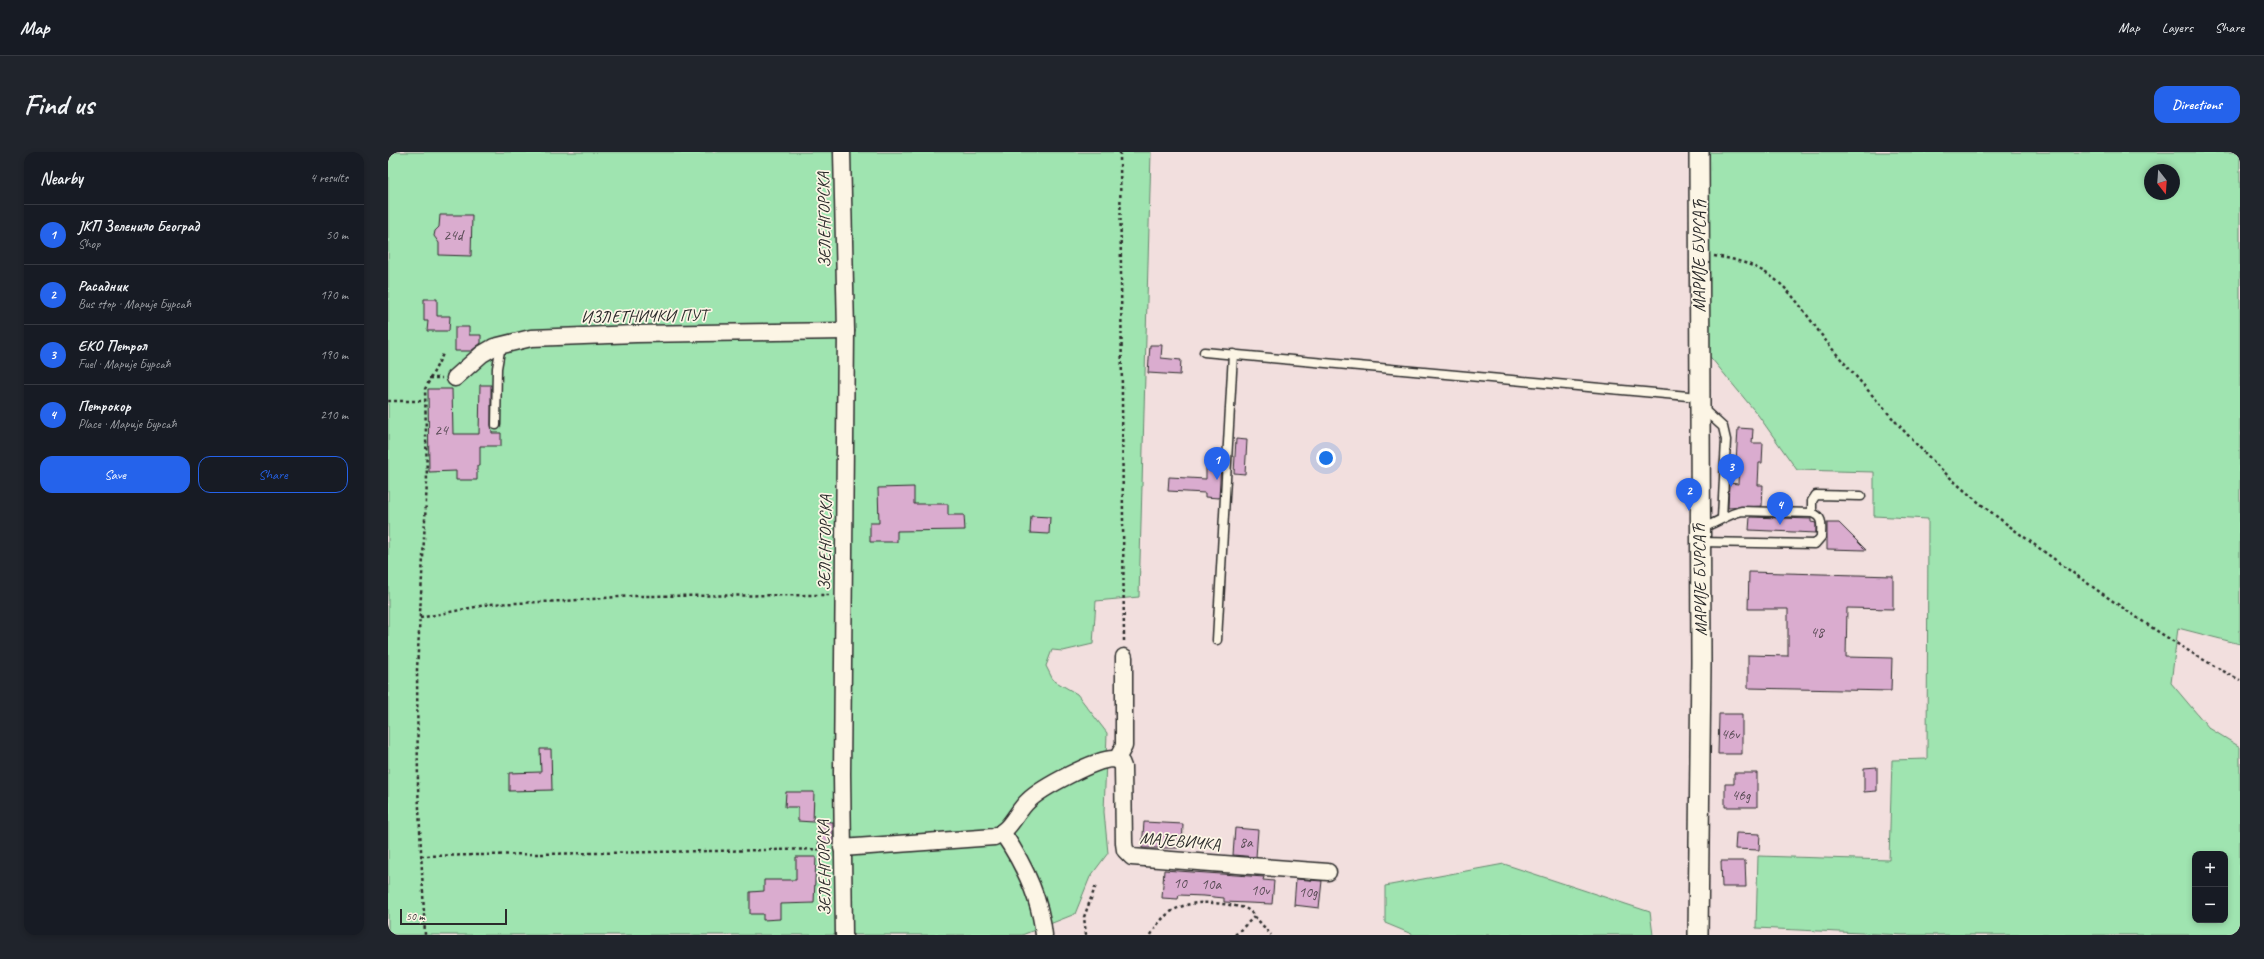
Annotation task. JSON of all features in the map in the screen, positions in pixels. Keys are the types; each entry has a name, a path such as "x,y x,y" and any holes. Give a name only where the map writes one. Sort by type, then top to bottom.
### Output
{"street":[{"name":"ЗЕЛЕНГОРСКА","path":"842,152 846,331 842,848 844,935"},
{"name":"МАРИЈЕ БУРСАЋ","path":"1698,935 1699,152"},
{"name":"ИЗЛЕТНИЧКИ ПУТ","path":"455,378 482,354 500,345 516,341 547,337 846,331"},
{"path":"842,848 988,838 1002,832 1027,801 1051,784 1106,760 1117,759 1124,746 1124,657"},
{"name":"МАЈЕВИЧКА","path":"1117,759 1123,767 1125,850 1132,857 1328,872"},
{"path":"1002,832 1030,881 1040,907 1044,935"}],"lane":[{"path":"496,425 497,368 500,345"},
{"path":"1204,352 1699,402 1723,427 1726,440 1722,518"},
{"path":"1217,640 1233,354"},
{"path":"1812,513 1812,501 1816,496 1861,496"},
{"path":"1742,511 1812,513 1818,516 1822,522 1821,537 1815,544 1699,535 1722,518 1742,511"}],"path":[{"path":"1120,152 1124,657"},
{"path":"1699,255 1736,259 1760,268 1776,279 1789,290 1832,350 1900,426 1965,491 2030,541 2152,629 2204,661 2240,680"},
{"path":"425,935 418,787 417,670 427,482 425,401 426,383 444,352"},
{"path":"388,401 425,401"},
{"path":"420,618 498,603 566,602 631,596 844,594"},
{"path":"421,856 842,848"},
{"path":"1086,935 1084,917 1096,885"},
{"path":"1151,935 1170,912 1178,907 1189,904 1240,907 1250,911 1270,935"},
{"path":"1235,935 1255,916"}],"green space":[{"path":"388,152 1151,152 1139,597 1096,601 1093,644 1063,651 1052,650 1046,666 1053,680 1077,694 1107,733 1104,812 1108,853 1090,877 1075,914 1022,935 388,935"},
{"path":"1699,152 2240,152 2240,644 2178,628 2171,683 2209,728 2240,747 2240,935 1902,935 1756,928 1758,856 1889,860 1892,760 1927,759 1928,519 1874,516 1874,472 1797,470 1758,415 1707,353"},
{"path":"1504,864 1650,912 1653,935 1414,935 1385,923 1385,886"}],"building":[{"path":"440,215 472,215 471,256 439,255 439,243 434,236 435,231 439,227"},
{"path":"424,299 437,299 437,316 450,316 449,331 427,331 428,321 424,321"},
{"path":"455,327 469,327 469,335 481,335 481,343 471,351 455,351"},
{"path":"1150,345 1162,345 1161,358 1181,360 1180,375 1148,373"},
{"path":"480,385 491,385 492,433 501,433 501,446 480,446 480,466 477,466 477,480 456,480 456,471 429,472 428,389 452,389 453,434 479,434"},
{"path":"1738,428 1753,429 1752,443 1763,443 1762,463 1759,463 1758,485 1763,485 1762,506 1728,508 1729,483 1738,484 1739,462 1736,462"},
{"path":"1236,439 1247,440 1245,474 1234,473"},
{"path":"1206,463 1221,463 1219,498 1205,497 1205,493 1168,491 1169,477 1206,479"},
{"path":"914,487 914,504 948,504 948,515 964,515 965,530 897,531 897,542 870,542 870,523 879,523 878,488"},
{"path":"1031,516 1050,517 1049,534 1030,533"},
{"path":"1750,517 1811,519 1811,522 1816,523 1816,533 1749,530"},
{"path":"1827,523 1839,523 1866,550 1827,549"},
{"path":"1749,572 1893,576 1893,609 1847,608 1846,657 1892,658 1891,691 1748,688 1748,655 1788,656 1788,609 1748,609"},
{"path":"1719,714 1742,714 1742,754 1718,754"},
{"path":"540,749 551,749 552,790 509,791 509,773 541,772"},
{"path":"1877,767 1877,791 1864,792 1864,768"},
{"path":"1734,773 1757,773 1757,807 1725,807 1725,784 1734,784"},
{"path":"786,792 814,792 813,822 798,821 798,807 785,807"},
{"path":"818,821 833,822 833,844 818,844"},
{"path":"1144,822 1183,824 1182,848 1142,848"},
{"path":"1235,828 1258,830 1256,857 1233,855"},
{"path":"1736,833 1760,834 1759,850 1735,849"},
{"path":"796,857 816,857 814,903 780,904 780,919 763,920 763,914 750,914 750,892 764,891 764,880 796,880"},
{"path":"1721,861 1745,861 1746,887 1722,887"},
{"path":"1164,870 1264,877 1263,880 1274,881 1272,904 1224,902 1224,898 1204,896 1179,895 1178,899 1162,898"},
{"path":"1296,879 1322,881 1319,908 1294,905"}],"place":[{"name":"ЈКП Зеленило Београд","path":"1217,480"},
{"name":"ЕКО Петрол","path":"1731,487"},
{"name":"Расадник","path":"1689,511"},
{"name":"Петрокор","path":"1780,525"}]}
